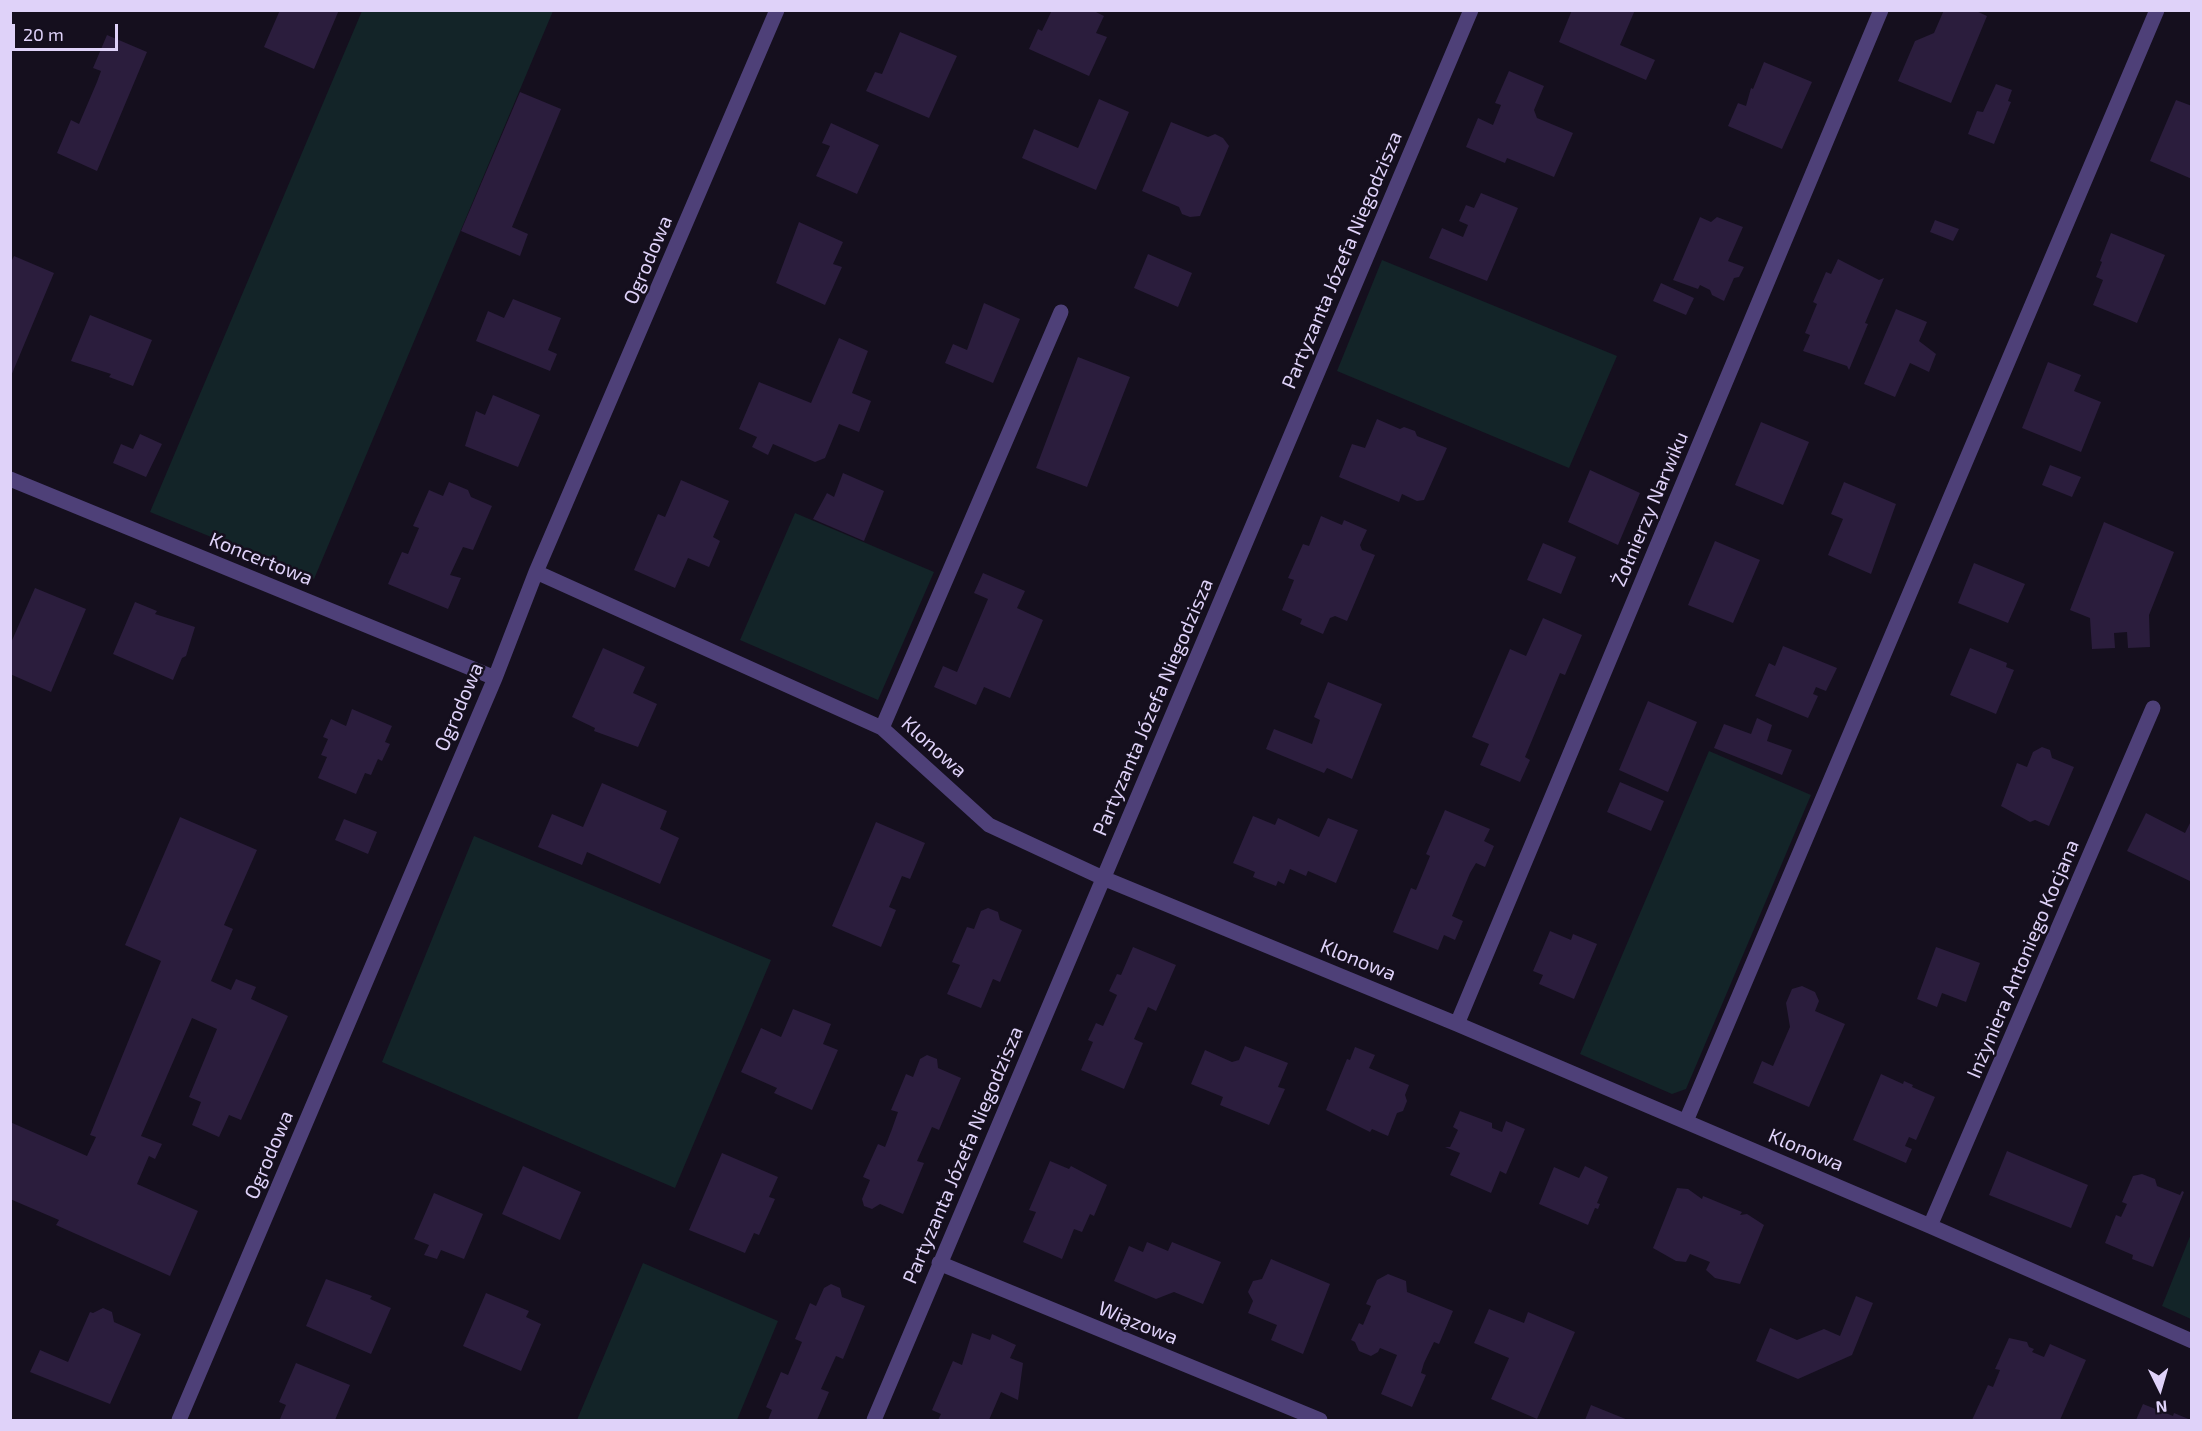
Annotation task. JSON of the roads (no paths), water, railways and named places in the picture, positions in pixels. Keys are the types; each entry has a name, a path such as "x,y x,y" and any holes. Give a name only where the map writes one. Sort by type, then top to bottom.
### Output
{"street":[{"name":"Ogrodowa","path":"179,1420 495,678 536,572 777,10"},
{"name":"Partyzanta Józefa Niegodzisza","path":"873,1420 1471,10"},
{"name":"Żołnierzy Narwiku","path":"1457,1024 1881,10"},
{"path":"1686,1121 2157,10"},
{"path":"882,728 1061,312"},
{"name":"Koncertowa","path":"10,479 495,678"},
{"name":"Klonowa","path":"536,572 882,728 990,825 1103,878 1686,1121 2192,1341"},
{"name":"Inżyniera Antoniego Kocjana","path":"1930,1226 2153,708"},
{"name":"Wiązowa","path":"939,1263 1320,1420"}]}
